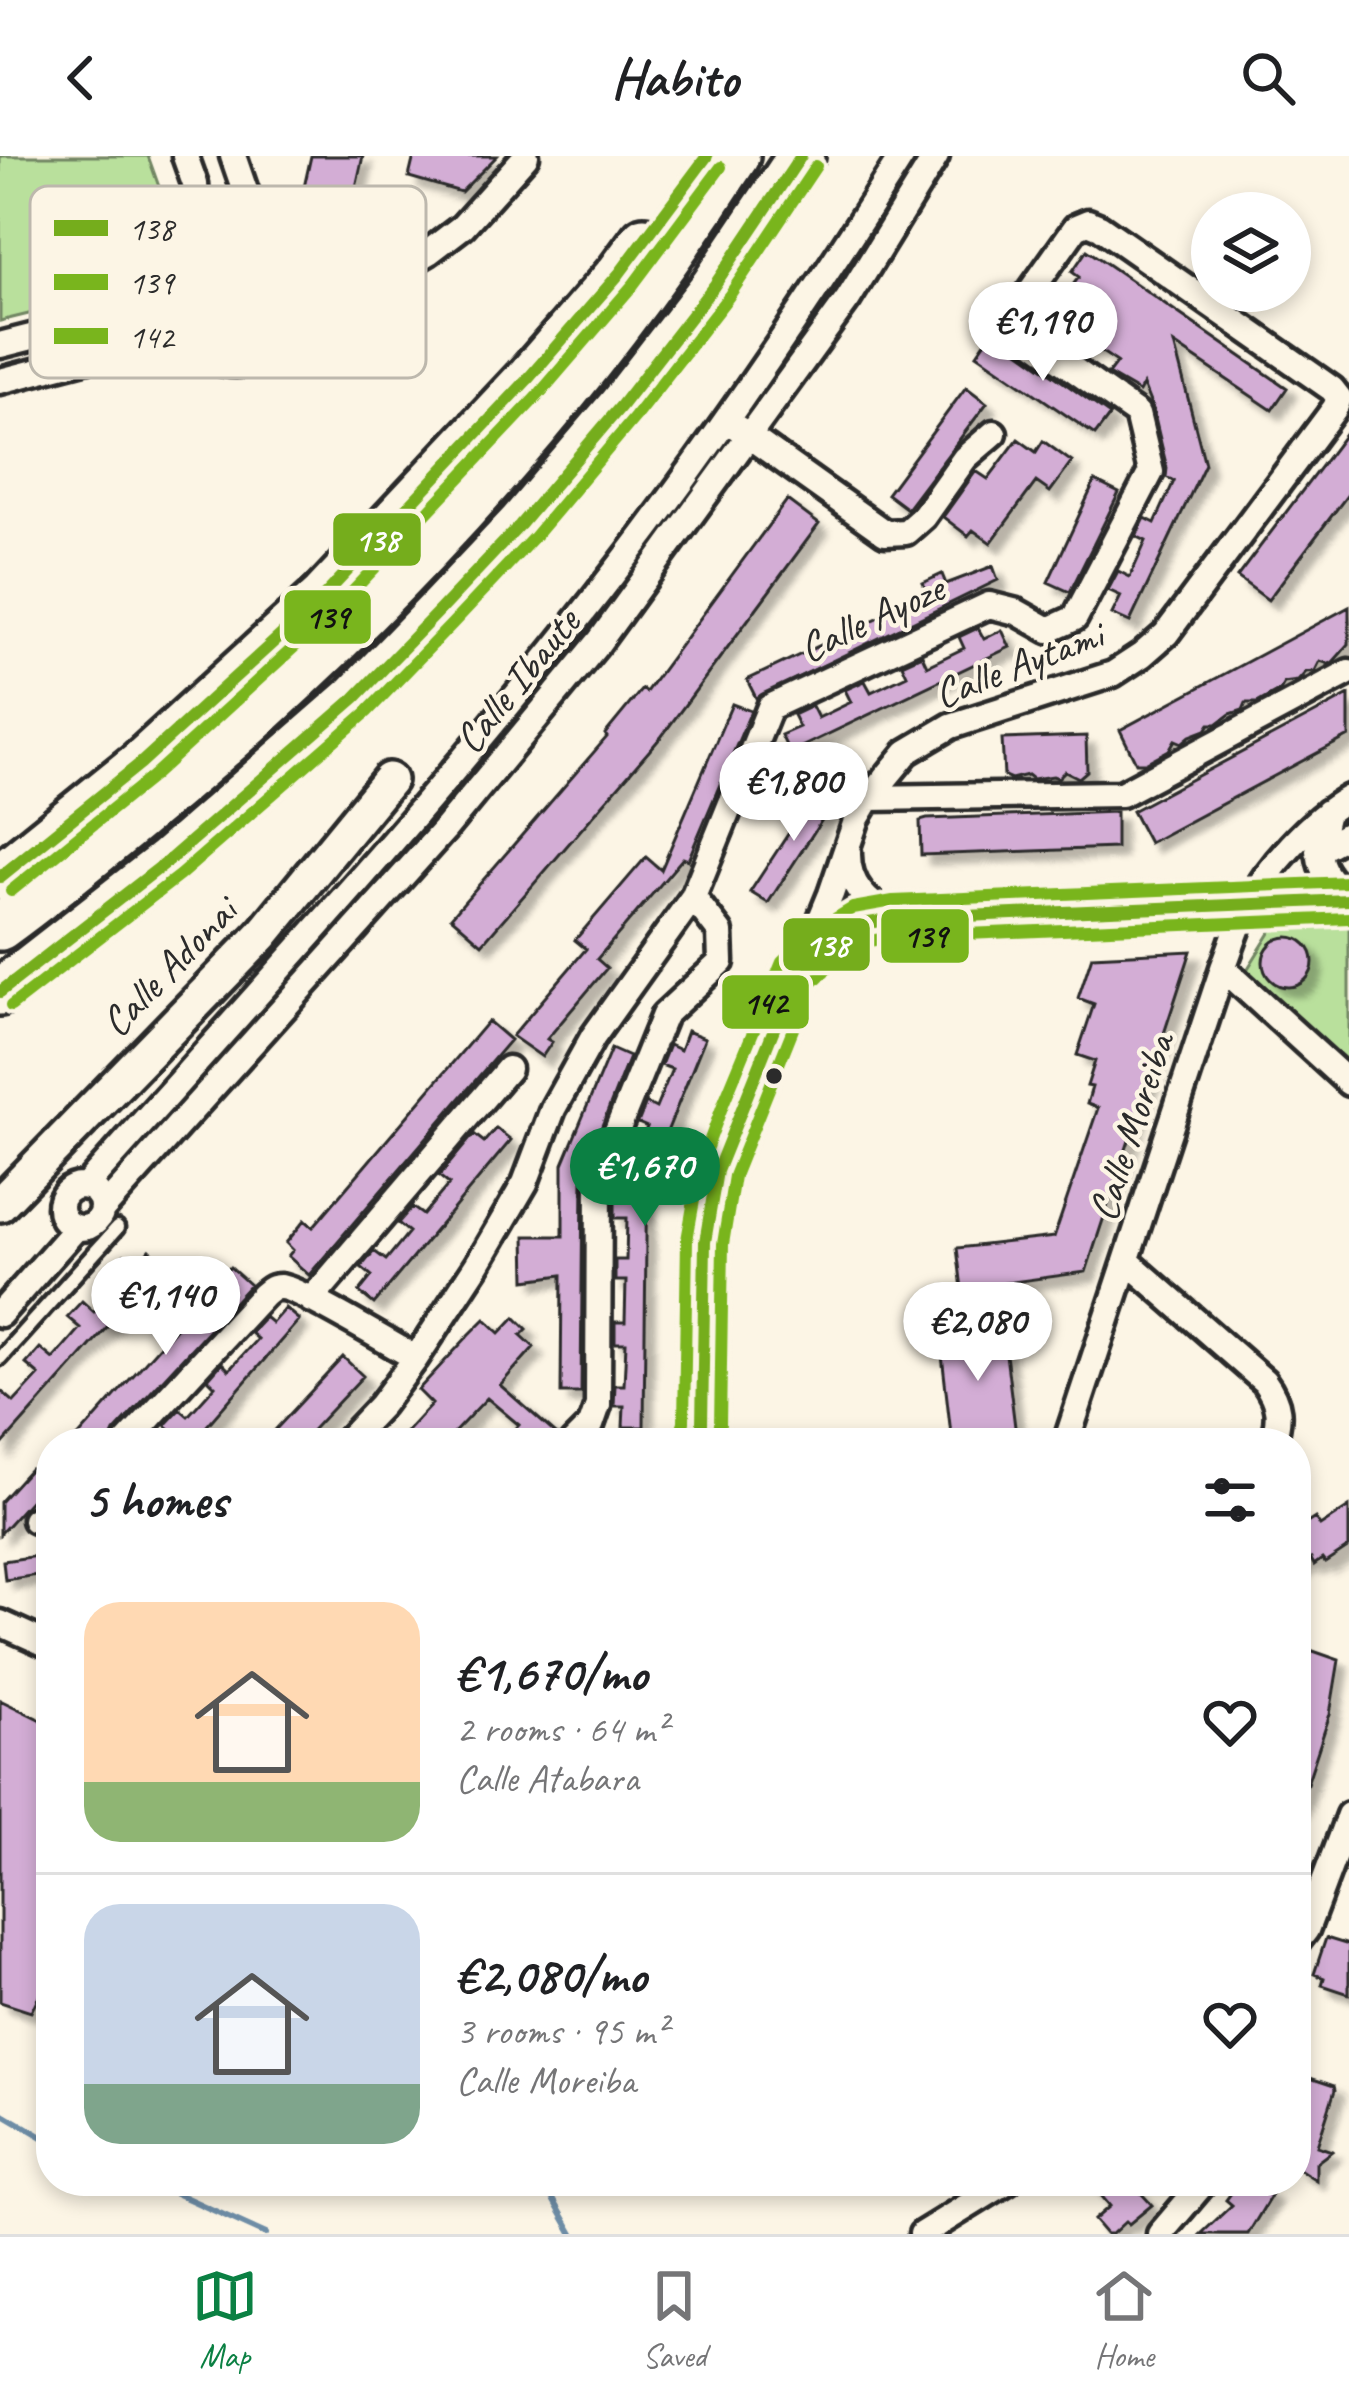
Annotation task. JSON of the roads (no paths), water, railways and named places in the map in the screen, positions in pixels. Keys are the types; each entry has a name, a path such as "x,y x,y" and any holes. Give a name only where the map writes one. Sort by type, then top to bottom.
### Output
{"highway":[{"path":"0,877 141,763 324,596 527,380 619,274 707,156"},
{"path":"0,928 244,729 371,609 487,485 587,366 682,240 736,156"},
{"path":"0,992 185,846 355,698 439,611 621,406 714,286 801,156"}],"street":[{"path":"185,156 195,186"},
{"path":"233,156 243,186"},
{"path":"426,255 463,226 526,156"},
{"name":"Calle Ibaute","path":"85,1187 336,907 575,623 727,421 902,156"},
{"name":"Calle Ibaute","path":"110,1219 599,642 848,298 935,156"},
{"name":"Calle Ayoze","path":"359,1428 416,1358 477,1265 525,1183 553,1109 593,1037 693,897 770,707 989,605 1017,612 1048,630 1075,618 1151,472 1137,414 1019,331 1015,322 1018,309 1076,227 1088,222 1100,226 1339,398"},
{"path":"0,345 30,337"},
{"path":"0,381 30,373"},
{"name":"Calle Aytami","path":"701,1428 705,1242 717,1172 868,798 908,752 951,726 1113,674 1142,655 1166,634 1339,398"},
{"path":"727,421 885,533 906,532 923,518 965,458 994,434"},
{"path":"868,798 1121,794 1349,673"},
{"name":"Calle Adonai","path":"0,1204 262,935 389,780"},
{"path":"1338,804 1318,851 1326,877 1349,899"},
{"name":"Calle Moreiba","path":"1071,1428 1222,968 1247,905 1288,848 1338,804"},
{"path":"420,809 444,830"},
{"path":"1318,851 1349,835"},
{"path":"849,838 848,870 854,882 870,904 894,919"},
{"path":"588,1428 598,1405 599,1175 664,1015 721,962 720,932 693,897"},
{"path":"796,974 826,945 862,925 894,919 1349,899"},
{"path":"336,907 359,927"},
{"path":"1222,968 1349,1082"},
{"path":"311,1300 508,1070"},
{"path":"85,1187 99,1197 110,1219 76,1228 65,1220 61,1202 67,1192 85,1187"},
{"path":"0,1314 76,1228"},
{"path":"1127,1261 1264,1381 1279,1409 1277,1428"},
{"path":"140,1428 272,1288 284,1287 311,1300 416,1358"},
{"path":"0,1623 36,1639"},
{"path":"1311,1917 1349,1815"},
{"path":"922,2234 984,2196"},
{"path":"1160,2234 1192,2196"}],"lane":[{"path":"2,1350 110,1219"}],"waterway":[{"path":"0,2112 36,2133"},
{"path":"182,2196 266,2234"},
{"path":"551,2196 573,2234"}]}
